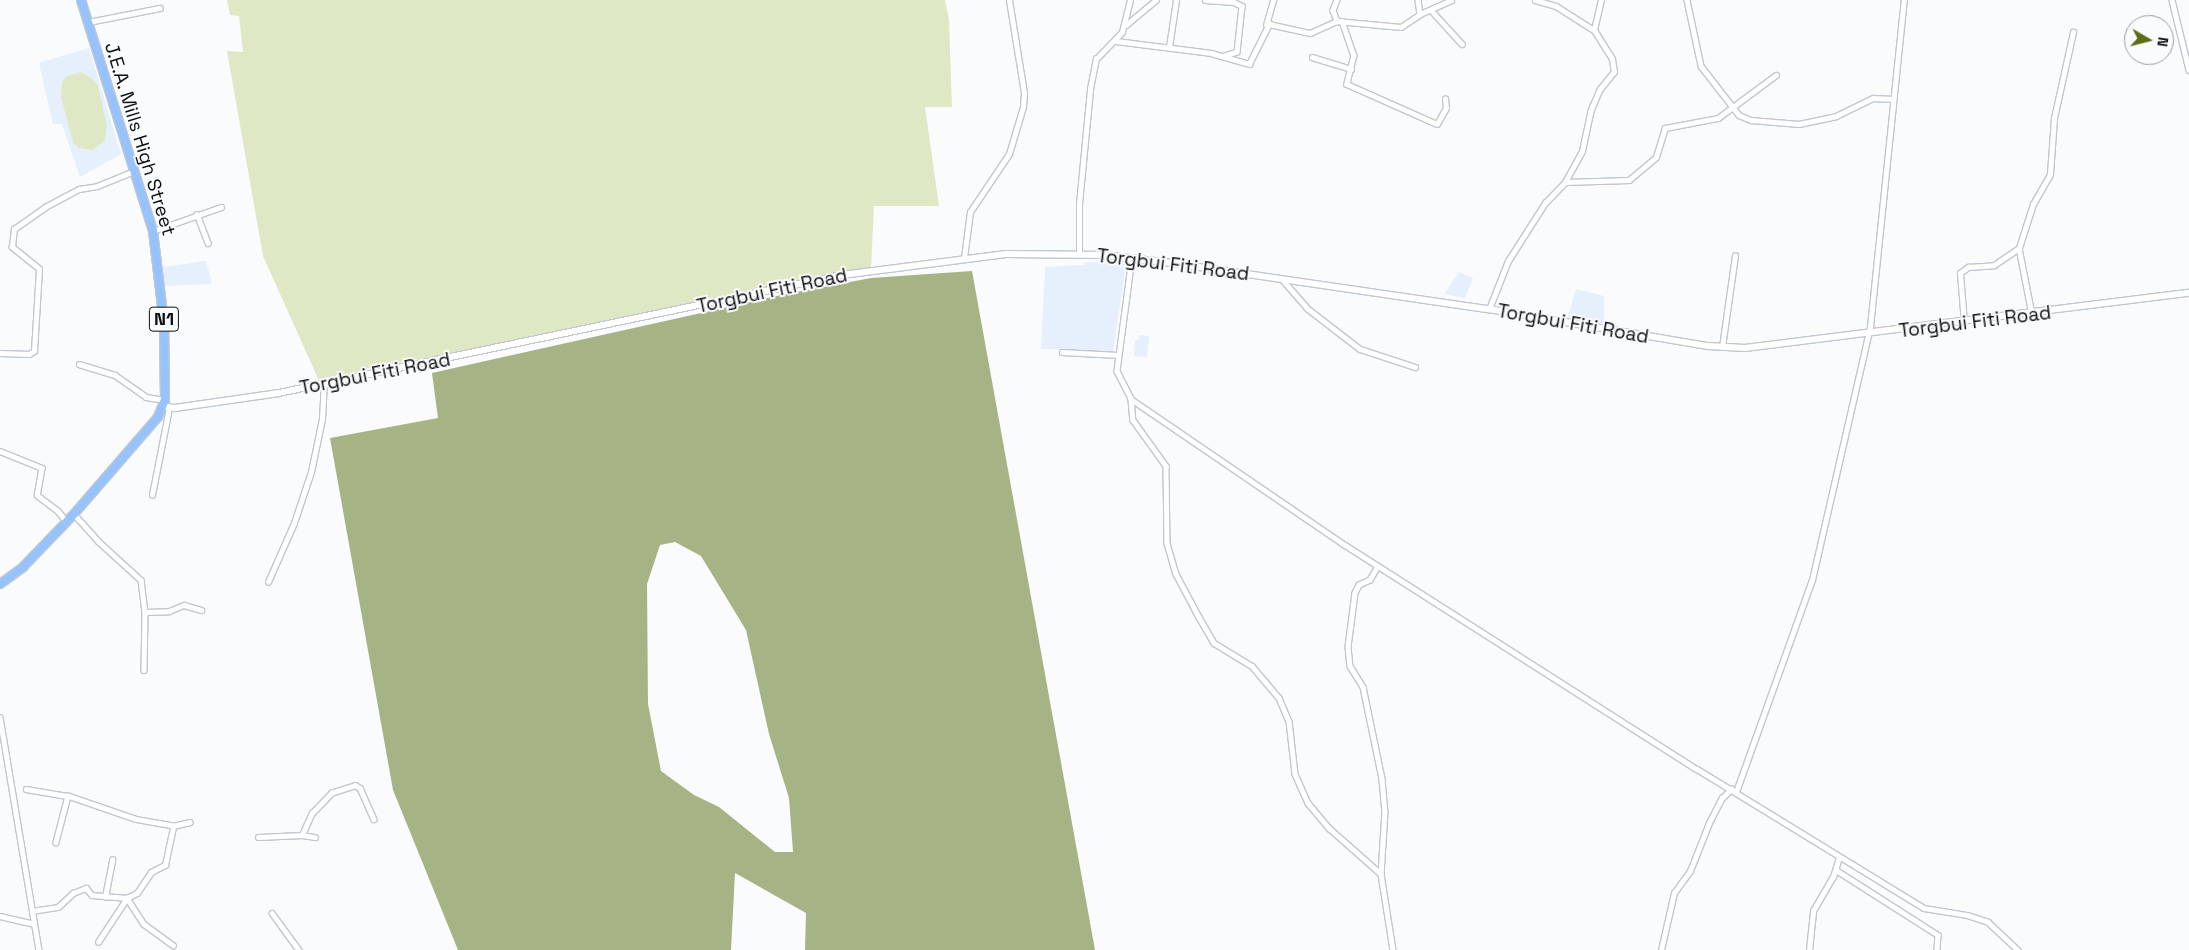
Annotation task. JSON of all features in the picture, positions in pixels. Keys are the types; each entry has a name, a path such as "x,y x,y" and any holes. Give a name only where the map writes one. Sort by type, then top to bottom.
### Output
{"highway":[{"name":"J.E.A. Mills High Street","path":"82,0 153,231 164,323 165,405"},
{"path":"0,584 23,567 67,522 158,417 165,405"}],"street":[{"path":"964,258 970,212 1009,154 1023,107 1024,93 1009,0"},
{"path":"1126,25 1130,0"},
{"path":"1079,254 1079,204 1090,89 1096,60 1116,41 1126,25 1156,0"},
{"path":"1169,47 1176,0"},
{"path":"1205,0 1234,2 1242,6 1237,52 1225,56"},
{"path":"1116,41 1225,56 1250,64 1266,25 1273,0"},
{"path":"1337,0 1333,10 1354,55 1346,84 1437,124 1446,108 1445,98"},
{"path":"1418,0 1420,14"},
{"path":"1266,25 1310,33 1339,21 1401,27 1420,14 1450,0"},
{"path":"1489,309 1508,261 1545,203 1565,182 1582,151 1590,112 1600,89 1614,72 1612,60 1594,30 1556,6 1535,0"},
{"path":"1594,30 1601,0"},
{"path":"1688,0 1700,66 1730,108 1751,120 1799,124 1836,116 1873,98 1893,99"},
{"path":"1736,792 1812,580 1868,335 1904,0"},
{"path":"2172,0 2189,70"},
{"path":"88,22 160,8"},
{"path":"1431,10 1462,44"},
{"path":"2032,314 2019,248 2033,204 2050,174 2054,123 2073,32"},
{"path":"1312,57 1351,69"},
{"path":"1565,182 1629,180 1656,157 1665,128 1718,118 1776,74"},
{"path":"0,353 33,353 39,269 12,247 14,229 46,207 79,189 97,186 134,171"},
{"path":"153,231 220,207"},
{"path":"197,214 208,243"},
{"path":"1964,323 1959,279 1962,269 1994,265 2019,248"},
{"name":"Torgbui Fiti Road","path":"165,405 238,400 324,384 799,284 964,258 1006,254 1079,254 1132,258 1489,309 1722,347 1763,348 2189,293"},
{"path":"1722,347 1735,256"},
{"path":"1132,258 1118,355 1119,380 1131,399 1378,566 1839,857 1924,908 1967,915 1988,922 2018,950"},
{"path":"1282,279 1307,308 1360,349 1415,366"},
{"path":"1062,352 1118,355"},
{"path":"79,364 115,375 146,397 165,405 152,495"},
{"path":"268,582 294,523 311,472 322,419 324,384"},
{"path":"1131,399 1133,420 1166,466 1167,543 1176,574 1214,643 1252,666 1279,698 1289,721 1296,774 1308,803 1329,828 1381,874"},
{"path":"0,451 42,468 37,494 58,510 67,522"},
{"path":"74,514 98,541 138,575 141,580 145,612 144,670"},
{"path":"1378,566 1370,580 1359,585 1355,593 1348,647 1350,666 1363,687 1382,779 1385,811 1381,874 1393,950"},
{"path":"145,612 169,611 184,605 201,610"},
{"path":"0,717 39,950"},
{"path":"302,835 312,813 331,793 355,786 360,788 374,820"},
{"path":"26,788 68,796 135,819 173,826 190,822"},
{"path":"1661,950 1674,893 1690,871 1722,798 1731,789"},
{"path":"56,842 68,796"},
{"path":"32,911 58,907 73,893 86,888 92,895 105,897 127,898 137,893 151,872 165,865 173,826"},
{"path":"258,836 302,835 315,837"},
{"path":"1809,950 1813,911 1836,870 1839,857"},
{"path":"105,897 112,860"},
{"path":"1836,870 1938,935 1937,950"},
{"path":"98,942 127,898"},
{"path":"127,898 144,924 173,945"},
{"path":"272,913 299,950"},
{"path":"0,916 34,924"}],"shaded area":[{"path":"227,0 945,0 949,20 952,107 925,107 939,206 874,206 871,269 515,343 374,367 320,383 263,256 227,51 243,52 239,16 230,15"},
{"path":"89,48 121,154 80,177 62,124 53,124 39,63"},
{"path":"81,72 94,80 98,86 107,126 105,141 93,150 79,148 73,143 61,97 62,82 67,76"},
{"path":"206,261 212,284 164,286 163,267"},
{"path":"1085,262 1126,264 1113,352 1041,349 1045,267 1084,265"},
{"path":"972,271 1095,950 805,950 806,913 735,873 731,950 458,950 393,790 330,438 438,418 432,373 786,294 871,278","holes":["675,542 701,556 746,630 769,734 789,798 793,852 775,852 719,807 694,795 661,771 648,704 647,584 660,545"]},
{"path":"1459,272 1473,278 1465,298 1444,294"},
{"path":"1576,289 1604,296 1604,324 1567,319"},
{"path":"1139,335 1149,336 1147,357 1134,356 1135,340 1139,340"}]}
